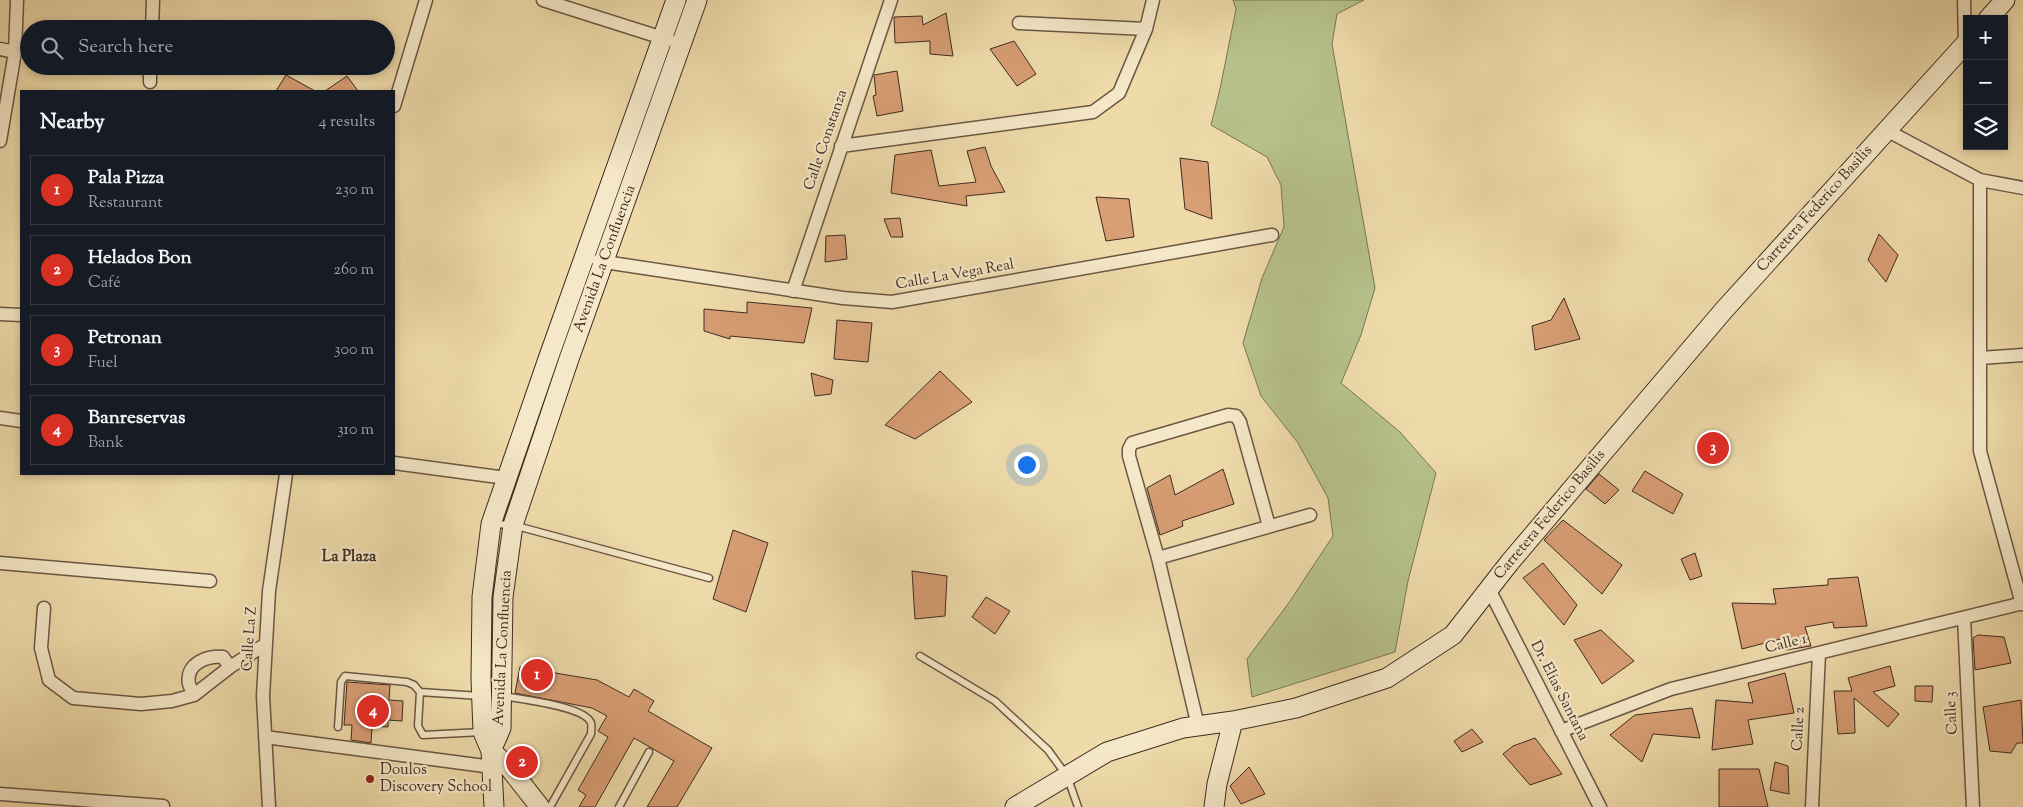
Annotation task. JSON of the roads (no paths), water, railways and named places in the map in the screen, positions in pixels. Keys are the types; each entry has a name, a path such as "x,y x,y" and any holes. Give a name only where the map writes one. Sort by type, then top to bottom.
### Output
{"street":[{"path":"0,141 15,52 17,0"},
{"path":"152,20 153,0"},
{"path":"395,103 426,0"},
{"path":"543,0 681,44"},
{"name":"Avenida La Confluencia","path":"492,759 482,732 481,696 482,597 491,524 676,0"},
{"name":"Avenida La Confluencia","path":"492,759 501,728 503,597 513,525 568,359 697,0"},
{"name":"Calle Constanza","path":"793,291 891,0"},
{"path":"841,146 1093,112 1119,93 1146,29 1153,0"},
{"path":"1964,0 1965,15"},
{"path":"1992,15 2005,0"},
{"path":"1019,23 1146,29"},
{"name":"Carretera Federico Basilis","path":"1015,807 1107,752 1183,728 1233,721 1296,708 1387,678 1453,634 1724,310 1963,46"},
{"path":"0,50 15,52"},
{"path":"150,75 150,82"},
{"path":"1886,130 1980,180 2023,188"},
{"path":"1980,180 1980,451 2022,603"},
{"name":"Calle La Vega Real","path":"584,259 793,291 892,302 1272,235"},
{"path":"0,314 20,315"},
{"path":"1980,358 2023,354"},
{"path":"1198,726 1158,558 1129,456 1129,448 1132,443 1228,415 1236,416 1240,422 1269,526"},
{"path":"0,418 20,421"},
{"path":"395,463 506,478"},
{"name":"Calle La Z","path":"269,807 262,696 269,591 286,475"},
{"path":"1158,558 1310,515"},
{"path":"0,563 210,582"},
{"name":"Dr. Elías Santana","path":"1489,589 1600,807"},
{"name":"Calle 1","path":"1561,731 1672,689 2022,603"},
{"path":"44,608 41,648 49,680 73,698 141,704 172,701 194,695 266,644"},
{"name":"Calle 3","path":"1964,618 1973,807"},
{"name":"Calle 2","path":"1812,807 1819,653"},
{"path":"194,695 189,683 189,674 199,661 213,656 223,657 230,668"},
{"path":"1214,807 1217,784 1233,721"},
{"path":"265,737 492,759 507,765 540,807"},
{"path":"492,759 494,807"},
{"path":"0,794 163,806"}],"lane":[{"path":"491,524 513,525 708,578"},
{"path":"920,656 995,701 1048,750 1067,776 1078,807"},
{"path":"338,726 341,682 345,676 407,682 414,685 420,692 418,726 423,734 482,732"},
{"path":"420,692 481,696"},
{"path":"502,696 563,707 587,717 591,723 590,734 550,807"},
{"path":"619,807 649,752"}],"place":[{"name":"Petronan","path":"1713,448"},
{"name":"Pala Pizza","path":"537,675"},
{"name":"Banreservas","path":"373,711"},
{"name":"Helados Bon","path":"522,762"},
{"name":"Doulos Discovery School","path":"370,779"}],"district":[{"name":"La Plaza","path":"349,557"}]}
